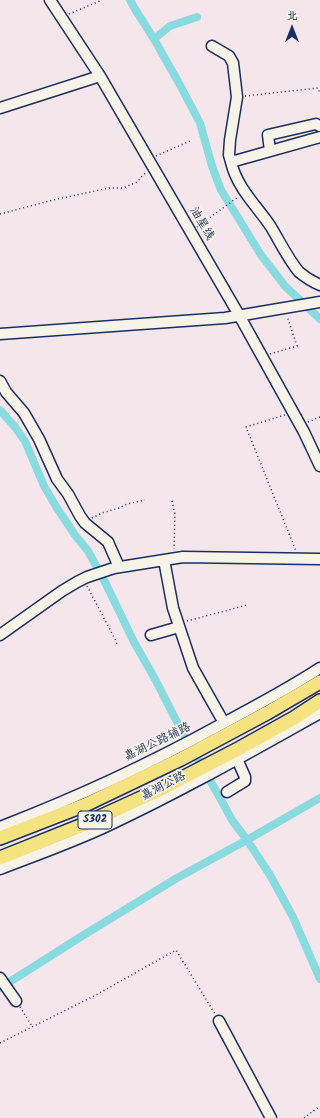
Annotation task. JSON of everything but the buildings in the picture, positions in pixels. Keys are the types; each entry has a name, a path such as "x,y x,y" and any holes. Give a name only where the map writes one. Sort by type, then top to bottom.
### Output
{"main road":[{"name":"嘉湖公路","path":"0,838 86,804 131,784 177,755 320,682"},
{"name":"嘉湖公路","path":"0,858 109,814 163,788 191,779 217,765 320,701"}],"street":[{"name":"油星线","path":"50,0 100,76 155,169 262,356 300,425 320,466"},
{"path":"212,46 229,56 233,63 237,97 229,155 233,172 239,184 270,226 288,256 300,272 312,282 320,285"},
{"path":"0,108 100,76"},
{"path":"270,151 268,135 316,124 320,126"},
{"path":"231,162 320,137"},
{"path":"0,334 225,318 320,302"},
{"path":"0,381 6,392 24,413 39,439 57,478 85,523 108,542 116,567"},
{"path":"0,635 62,591 85,578 116,567 183,557 320,559"},
{"path":"169,559 173,608 178,625 193,668 224,723"},
{"path":"151,635 178,625"},
{"name":"嘉湖公路辅路","path":"203,742 224,723 296,684 320,668"},
{"path":"217,765 237,759 320,713"},
{"name":"嘉湖公路辅路","path":"0,827 177,755"},
{"path":"227,792 245,781 245,777 237,759"},
{"path":"0,869 67,844 107,826 191,779"},
{"path":"0,978 16,1001"},
{"path":"219,1020 271,1118"}],"path":[{"path":"61,18 102,0"},
{"path":"237,97 318,88 320,94"},
{"path":"149,159 190,141"},
{"path":"0,214 53,200 109,188 123,188 137,182 143,175 155,169"},
{"path":"191,232 236,199"},
{"path":"262,356 297,346 287,308"},
{"path":"293,412 246,427 297,552 296,558"},
{"path":"300,425 320,417"},
{"path":"85,523 102,513 127,504 145,500"},
{"path":"169,559 175,514 172,501"},
{"path":"85,578 116,641 116,644"},
{"path":"178,625 247,605"},
{"path":"0,1043 96,995 176,950 219,1020"},
{"path":"16,1001 33,1027"},
{"path":"304,1118 320,1106"}],"waterway":[{"path":"130,0 154,39 200,123 212,166 221,190 261,255 285,286 320,319"},
{"path":"154,39 170,26 197,17"},
{"path":"0,410 25,441 44,486 75,535 88,551 178,724 232,820 270,875 293,917 320,979"},
{"path":"0,988 177,878 320,798"}]}
